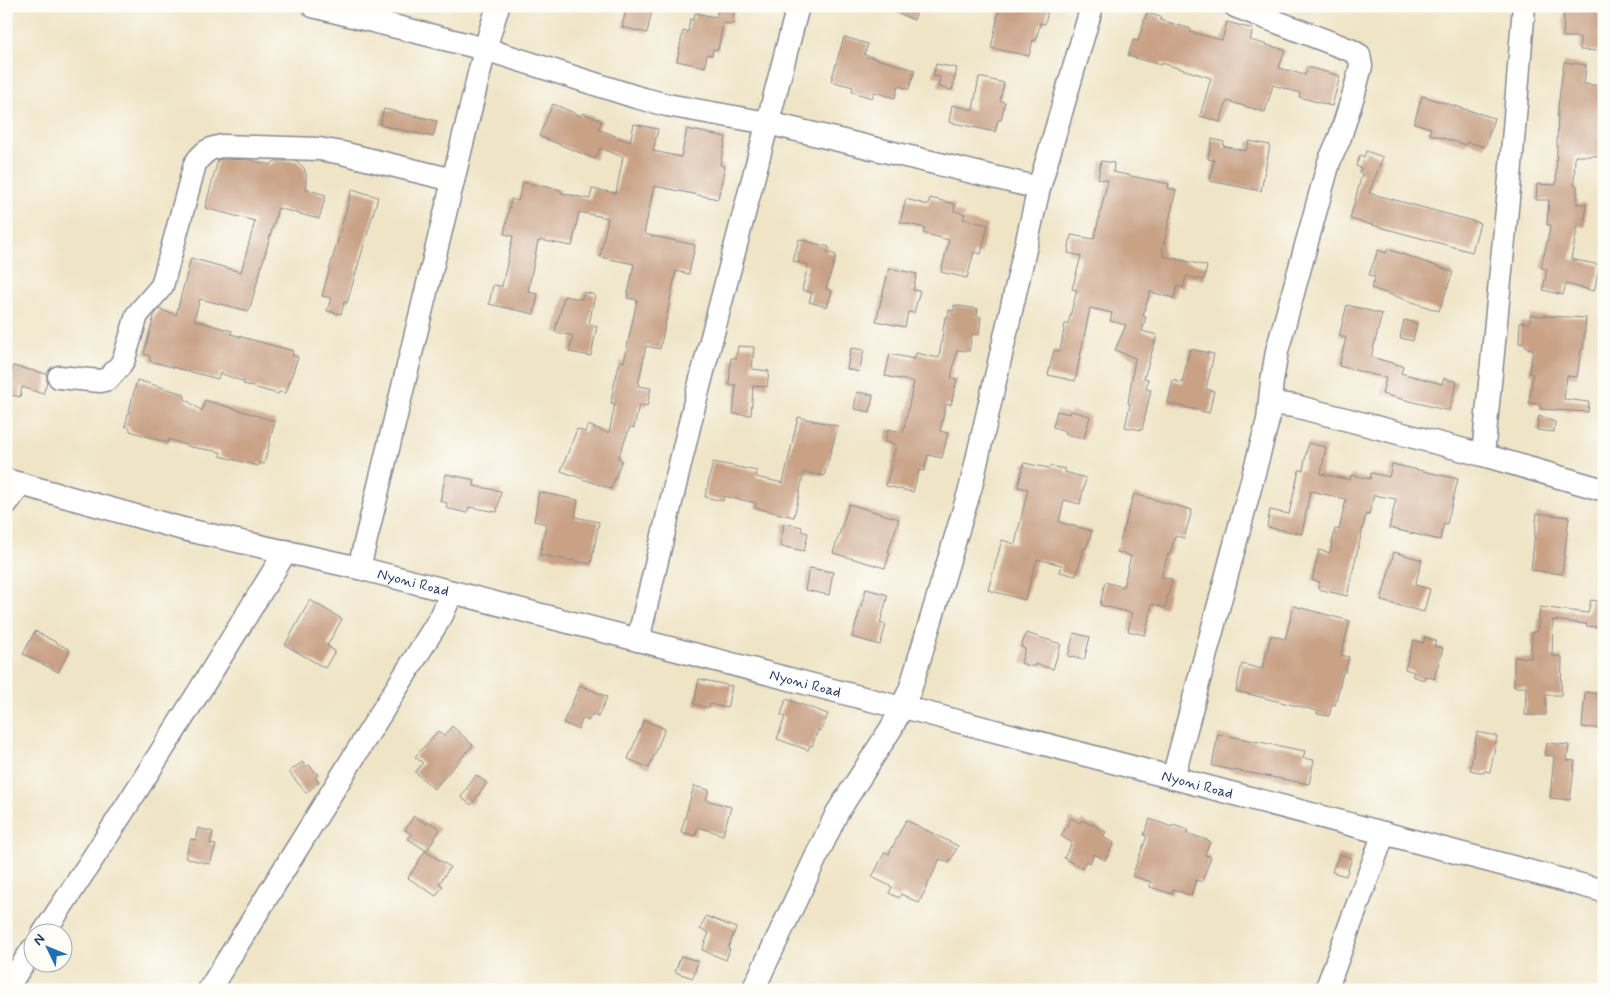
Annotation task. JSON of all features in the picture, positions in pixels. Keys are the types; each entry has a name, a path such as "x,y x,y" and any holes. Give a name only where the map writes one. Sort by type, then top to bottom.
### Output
{"street":[{"path":"313,6 486,49 636,97 667,105 768,123 1039,188"},
{"path":"359,568 453,180 498,6"},
{"path":"638,640 694,406 798,6"},
{"path":"753,990 837,813 892,727 910,690 971,486 1039,188 1092,6"},
{"path":"1172,778 1268,420 1277,351 1290,301 1329,162 1346,122 1361,66 1359,55 1350,50 1235,6"},
{"path":"1483,455 1509,188 1524,6"},
{"path":"59,377 100,381 108,379 120,367 137,315 162,286 195,164 205,152 212,148 222,146 319,149 453,180"},
{"path":"1270,403 1295,406 1483,455 1604,490"},
{"path":"6,504 14,482"},
{"name":"Nyoni Road","path":"14,482 184,529 359,568 911,709 1604,891"},
{"path":"50,924 96,855 209,677 286,551"},
{"path":"209,990 442,615 452,592"},
{"path":"1326,990 1384,833"},
{"path":"6,989 22,965"}],"building":[{"path":"627,6 653,6 647,33 622,27"},
{"path":"719,6 735,6 732,24 723,23 718,50 713,49 712,55 707,54 705,67 677,61 683,31 688,32 690,19 693,20 695,13 716,17"},
{"path":"882,6 919,6 914,20"},
{"path":"1000,6 1049,6 1045,24 1040,23 1036,41 1033,40 1029,56 991,48"},
{"path":"1564,10 1603,11 1604,51 1580,50 1580,37 1563,37"},
{"path":"1147,13 1161,17 1160,20 1191,29 1190,32 1222,40 1227,22 1253,29 1250,40 1285,50 1279,68 1305,75 1308,67 1340,76 1332,106 1299,97 1300,93 1273,85 1265,112 1227,101 1220,122 1200,116 1211,78 1162,63 1161,65 1128,56 1133,40 1138,41"},
{"path":"844,37 868,44 864,55 915,70 909,89 898,86 895,98 874,92 872,98 852,92 853,87 831,81"},
{"path":"1564,62 1586,65 1584,84 1604,86 1604,110 1602,110 1602,156 1575,156 1574,185 1577,186 1577,204 1586,204 1585,227 1578,226 1571,259 1600,265 1594,291 1566,284 1563,295 1543,290 1547,269 1541,268 1551,225 1547,225 1549,200 1536,200 1537,184 1556,185 1558,107"},
{"path":"936,64 957,68 952,90 938,87 940,77 933,76"},
{"path":"979,77 1004,83 1000,101 1005,102 1001,120 998,120 995,132 949,122 952,105 973,110"},
{"path":"1422,96 1494,118 1485,147 1467,142 1466,145 1429,134 1431,128 1414,123"},
{"path":"553,104 581,116 583,113 602,121 598,129 630,142 634,124 658,129 653,151 681,157 687,129 726,137 720,165 725,166 718,199 654,186 644,234 695,245 689,274 676,271 660,349 646,346 638,386 651,388 647,406 639,405 634,428 630,427 618,458 622,460 611,489 561,471 577,429 585,432 588,425 609,433 615,404 611,403 613,389 620,361 624,362 637,300 627,298 634,264 600,257 608,218 579,212 572,246 538,241 528,292 538,294 534,314 489,304 493,285 502,286 513,236 504,234 511,199 518,201 523,182 561,190 561,193 590,199 592,189 616,193 623,157 600,148 595,159 539,136"},
{"path":"384,109 437,121 433,137 380,125"},
{"path":"1212,139 1224,142 1223,146 1246,151 1249,141 1270,145 1261,191 1210,181 1214,160 1208,159"},
{"path":"1366,151 1383,157 1369,193 1480,223 1472,252 1350,219 1362,174 1359,172 1361,168 1356,166 1360,155 1364,157"},
{"path":"218,160 250,160 270,165 275,161 297,161 304,168 306,174 306,189 326,195 319,219 278,208 249,311 200,299 194,320 232,331 231,334 293,351 292,355 298,357 286,393 279,392 278,394 243,384 244,382 220,373 218,379 150,361 150,356 144,354 154,316 159,309 176,315 191,258 241,272 255,221 205,208"},
{"path":"1101,161 1114,163 1113,172 1169,184 1168,188 1176,190 1162,252 1164,253 1163,256 1207,266 1204,280 1186,276 1183,288 1177,286 1174,298 1150,292 1143,316 1146,317 1142,331 1157,335 1144,378 1148,379 1146,389 1151,390 1142,430 1125,427 1130,404 1128,403 1135,358 1115,350 1126,325 1110,321 1112,313 1090,308 1075,381 1048,375 1054,350 1060,351 1065,324 1068,324 1077,290 1072,289 1081,256 1068,253 1071,235 1094,239 1108,180 1098,179"},
{"path":"352,189 378,197 347,303 344,302 341,314 327,311 331,298 322,296"},
{"path":"930,198 955,204 954,211 965,214 963,219 988,225 981,254 974,252 967,278 941,272 949,240 923,233 925,228 900,222 906,199 928,205"},
{"path":"799,239 829,247 827,252 836,255 826,289 832,291 827,307 809,302 812,293 802,290 808,265 793,261"},
{"path":"1388,249 1453,272 1439,311 1371,288 1375,277 1369,275 1378,250 1386,253"},
{"path":"889,268 917,274 913,290 920,291 914,313 908,312 905,327 876,321"},
{"path":"584,292 595,295 589,324 597,326 591,356 569,352 573,336 555,332 564,296 582,299"},
{"path":"954,305 978,309 977,316 981,317 979,335 972,334 969,351 957,350 951,378 957,379 951,405 946,404 940,431 948,433 942,458 928,455 924,471 919,470 913,492 886,486 896,445 885,442 888,429 903,432 914,382 885,376 890,354 914,359 916,353 939,358 945,317 948,317 949,310 954,311"},
{"path":"1347,305 1382,314 1371,357 1403,366 1401,373 1442,384 1444,378 1457,382 1449,411 1382,394 1386,378 1339,366 1346,338 1339,336"},
{"path":"1530,315 1586,318 1583,350 1581,350 1577,377 1567,376 1564,399 1589,402 1588,412 1540,409 1540,404 1529,403 1533,374 1529,373 1533,349 1526,348 1526,344 1519,343 1520,322 1530,323"},
{"path":"1404,320 1417,323 1413,341 1400,338"},
{"path":"738,346 754,347 752,369 769,371 767,387 753,386 751,415 733,414 736,385 729,385 731,358 736,358"},
{"path":"851,348 864,350 859,372 847,369"},
{"path":"1190,349 1214,354 1206,389 1214,391 1209,413 1168,403 1173,380 1182,383"},
{"path":"13,366 47,374 47,382 43,394 22,387 20,397 6,394"},
{"path":"137,380 184,394 185,399 202,411 205,400 275,421 264,464 259,463 258,466 220,456 221,452 191,447 169,439 168,443 130,431 130,428 125,426"},
{"path":"857,392 873,395 870,412 854,409"},
{"path":"1057,411 1070,414 1071,411 1090,416 1084,439 1065,434 1066,431 1053,427"},
{"path":"1539,416 1555,422 1554,432 1537,430"},
{"path":"798,417 838,426 824,476 804,472 794,517 755,508 756,503 724,496 723,501 705,497 713,462 757,471 756,477 783,483"},
{"path":"1308,443 1326,447 1321,474 1350,480 1351,475 1370,479 1371,473 1389,477 1392,464 1458,479 1447,524 1444,523 1440,540 1389,528 1396,499 1374,495 1369,515 1366,514 1347,596 1318,589 1320,582 1312,580 1319,550 1330,553 1335,529 1339,530 1346,499 1310,491 1302,534 1267,527 1270,510 1289,514 1299,470 1303,470"},
{"path":"1024,463 1065,469 1065,472 1086,478 1080,504 1064,500 1059,522 1092,531 1086,549 1084,548 1076,576 1060,572 1062,565 1037,559 1025,600 988,590 1002,540 1015,544 1028,489 1018,487"},
{"path":"446,474 475,480 474,486 501,491 497,512 469,507 467,513 446,508 447,503 440,501"},
{"path":"539,492 578,500 575,517 599,522 591,564 540,555 546,524 534,521"},
{"path":"1134,494 1192,510 1184,538 1175,536 1161,577 1172,579 1165,608 1152,604 1145,635 1128,631 1132,613 1100,605 1105,582 1123,587 1131,556 1117,552"},
{"path":"849,504 899,519 888,552 890,553 885,568 833,553"},
{"path":"1537,513 1569,517 1562,574 1531,570"},
{"path":"784,523 802,527 801,531 808,533 804,551 780,546"},
{"path":"1394,552 1422,560 1415,585 1430,589 1424,612 1381,601"},
{"path":"809,568 833,572 829,595 805,590"},
{"path":"866,589 888,595 880,623 886,625 880,645 852,637"},
{"path":"310,600 342,619 327,646 335,651 325,668 285,645"},
{"path":"1591,600 1604,602 1604,628 1553,620 1552,656 1562,657 1561,695 1546,695 1546,715 1525,715 1526,687 1514,687 1514,657 1531,658 1532,632 1537,632 1540,607 1588,613"},
{"path":"1294,606 1350,621 1341,655 1349,657 1345,672 1343,672 1335,705 1332,704 1329,716 1317,714 1318,711 1236,691 1242,664 1262,669 1271,635 1285,639"},
{"path":"35,631 70,650 58,672 23,654"},
{"path":"1026,633 1061,644 1053,669 1035,664 1034,667 1021,663 1025,649 1021,647"},
{"path":"1074,633 1090,637 1084,660 1068,656"},
{"path":"1425,637 1436,641 1434,646 1443,648 1434,679 1425,676 1424,680 1412,676 1414,672 1405,669 1414,640 1423,643"},
{"path":"699,679 732,686 727,708 710,704 709,708 694,704"},
{"path":"580,685 607,697 598,717 592,714 588,721 583,718 578,729 563,723"},
{"path":"1585,692 1604,694 1604,729 1582,727"},
{"path":"786,699 828,714 821,731 818,730 812,746 810,745 808,750 777,739 785,717 781,715"},
{"path":"644,720 665,729 649,768 628,759"},
{"path":"452,726 473,745 434,789 415,772 423,763 415,757 438,731 444,736"},
{"path":"1477,732 1497,736 1490,772 1485,771 1484,773 1470,770"},
{"path":"1218,734 1305,751 1303,758 1314,760 1309,784 1212,766"},
{"path":"1547,743 1569,745 1567,760 1575,761 1570,800 1550,798 1554,756 1545,755"},
{"path":"302,762 306,767 309,765 318,775 315,778 319,782 306,793 289,772"},
{"path":"476,775 487,783 471,805 461,797"},
{"path":"694,786 709,790 706,800 731,807 723,835 698,827 695,836 681,832"},
{"path":"414,816 427,824 428,821 440,829 427,851 408,839 411,834 405,830"},
{"path":"1071,818 1080,823 1082,820 1092,824 1106,832 1103,837 1114,843 1105,860 1094,854 1090,863 1086,861 1082,868 1064,858 1072,843 1061,836"},
{"path":"1150,819 1172,827 1173,825 1188,830 1186,833 1210,841 1205,855 1211,857 1202,882 1196,880 1191,896 1173,889 1172,894 1150,887 1151,882 1132,876 1147,836 1144,835"},
{"path":"906,820 958,846 949,863 940,859 919,903 901,894 899,898 889,893 892,887 872,877 885,852 889,854"},
{"path":"198,828 213,832 210,844 216,845 210,864 185,858 191,839 195,840"},
{"path":"425,851 450,867 439,884 443,886 436,896 408,878"},
{"path":"1339,854 1352,858 1346,876 1332,872"},
{"path":"706,916 736,928 728,948 730,949 726,960 702,950 709,933 700,929"},
{"path":"681,956 698,961 693,978 675,972"}]}
